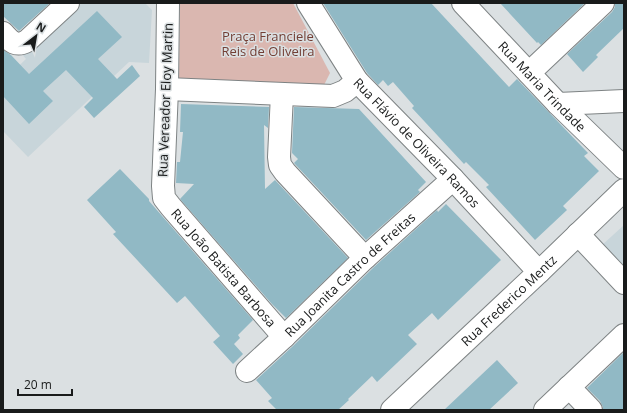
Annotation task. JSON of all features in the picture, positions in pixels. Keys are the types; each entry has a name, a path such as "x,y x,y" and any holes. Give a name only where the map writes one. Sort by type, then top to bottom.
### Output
{"street":[{"path":"11,39 27,41 68,3"},
{"name":"Rua Vereador Eloy Martin","path":"164,198 163,186 167,89 168,3"},
{"name":"Rua Flávio de Oliveira Ramos","path":"308,3 357,81 453,179 539,272"},
{"name":"Rua Maria Trindade","path":"463,3 558,104 624,168"},
{"path":"529,73 603,3"},
{"path":"167,89 333,96 345,90 357,81"},
{"path":"282,94 279,157 280,165 365,258"},
{"path":"558,104 624,101"},
{"name":"Rua Joanita Castro de Freitas","path":"246,371 284,337 365,258 453,179"},
{"name":"Rua Frederico Mentz","path":"392,410 624,190"},
{"name":"Rua João Batista Barbosa","path":"164,198 170,207 284,337"},
{"path":"578,234 624,283"},
{"path":"545,410 624,336"},
{"path":"569,387 591,410"}],"shaded area":[{"path":"76,3 145,3 152,10 149,63 129,62 28,157 3,131 3,81 26,59 21,53"},
{"path":"624,225 624,271 601,246"}],"green space":[{"name":"Praça Franciele Reis de Oliveira","path":"180,3 293,3 330,73 323,87 179,80"}],"building":[{"path":"3,3 50,3 19,31 3,16"},
{"path":"323,3 431,3 509,87 517,79 588,153 584,156 599,171 563,206 567,210 535,240 486,187 489,185 466,162 464,164 412,108 414,106 393,82 388,86 383,80 378,85 367,73"},
{"path":"500,3 585,3 541,45 538,42 537,43"},
{"path":"615,3 624,3 624,28 596,55 598,57 583,72 567,54 612,12 615,7"},
{"path":"97,11 122,37 98,59 117,79 132,65 140,76 94,118 84,107 93,98 66,70 43,91 53,101 29,124 3,96 3,50 11,55 29,74"},
{"path":"181,104 269,107 268,128 264,125 265,189 275,180 348,258 286,318 271,303 180,199 194,184 176,183 177,162 180,162 183,132 180,132"},
{"path":"294,107 359,109 426,182 418,190 420,192 366,240 294,163 298,159 292,153"},
{"path":"120,169 149,199 149,201 253,320 238,335 240,338 234,344 243,354 233,364 213,342 220,336 185,296 177,303 113,234 116,232 87,200"},
{"path":"446,204 501,260 438,320 432,313 408,335 417,344 377,382 372,376 338,410 277,410 268,401 272,398 256,380 374,267 437,210 438,212"},
{"path":"624,352 624,410 603,410 600,401 587,388"},
{"path":"497,360 518,383 489,410 444,410"}]}
